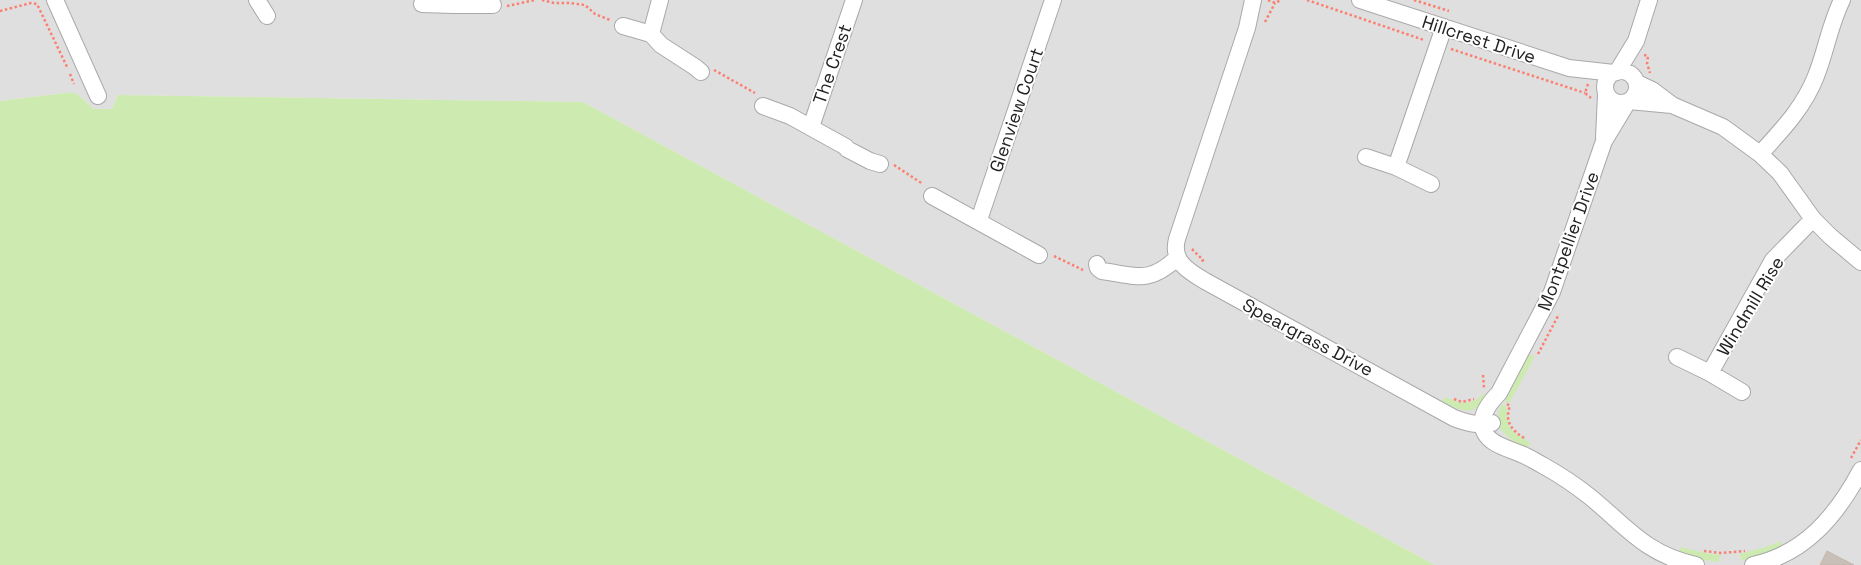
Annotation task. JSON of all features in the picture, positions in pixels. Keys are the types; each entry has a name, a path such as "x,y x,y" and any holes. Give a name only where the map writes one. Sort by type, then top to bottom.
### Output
{"street":[{"path":"55,0 98,96"},
{"path":"257,0 267,16"},
{"path":"651,34 660,0"},
{"name":"The Crest","path":"811,127 854,0"},
{"name":"Glenview Court","path":"979,220 1053,0"},
{"path":"1100,273 1147,276 1159,273 1178,258 1175,246 1177,239 1247,28 1252,0"},
{"path":"1247,28 1262,0"},
{"name":"Hillcrest Drive","path":"1360,0 1569,68 1615,72"},
{"path":"1649,0 1636,41 1615,72 1606,81 1606,93 1613,101 1622,104 1628,102 1672,105"},
{"path":"1760,154 1790,121 1810,91 1821,65 1835,16 1842,0"},
{"path":"422,4 454,2 493,5"},
{"path":"623,26 651,34 661,45 679,58 705,72"},
{"path":"1396,167 1444,27"},
{"path":"1628,102 1636,94 1636,41"},
{"name":"Hillcrest Drive","path":"1569,68 1606,93"},
{"path":"1615,72 1627,72 1636,81 1672,105 1723,127 1760,154 1780,173 1813,219 1830,237 1861,262"},
{"name":"Montpellier Drive","path":"1604,140 1606,93"},
{"name":"Montpellier Drive","path":"1486,422 1492,415 1494,396 1552,292 1604,140 1628,102"},
{"name":"The Crest","path":"760,104 790,116 846,147 846,149 883,165"},
{"path":"1366,157 1396,167 1430,184"},
{"path":"930,196 979,220 1040,256"},
{"name":"Windmill Rise","path":"1710,373 1773,260 1813,219"},
{"name":"Speargrass Drive","path":"1178,258 1183,266 1205,281 1486,422"},
{"name":"Windmill Rise","path":"1677,357 1710,373 1742,392"},
{"path":"1486,422 1497,434 1528,448 1588,495 1635,538 1649,548 1674,560 1697,558"},
{"path":"1758,561 1794,550 1819,531 1842,504 1861,470"}],"path":[{"path":"493,5 511,6 535,0"},
{"path":"542,0 554,4 570,3 585,5 595,14 623,26"},
{"path":"1268,0 1275,4 1281,0"},
{"path":"0,11 31,3 37,4 74,84"},
{"path":"705,72 722,73 760,104"},
{"path":"883,165 889,164 904,170 930,196"},
{"path":"1040,256 1100,273"},
{"path":"1203,260 1208,264"},
{"path":"1536,358 1560,312"},
{"path":"1483,374 1494,396 1510,406 1508,418 1513,431 1528,448"},
{"path":"1446,403 1468,402 1479,396 1494,396"},
{"path":"1697,558 1721,553 1758,561"}],"shaded area":[{"path":"0,0 1861,0 1861,565 1435,565 583,102 118,95 112,109 94,109 76,93 0,101"}],"green space":[{"path":"76,93 94,109 112,109 118,95 583,102 1435,565 0,565 0,101"},
{"path":"1529,355 1535,356 1508,403 1505,401"},
{"path":"1483,394 1487,394 1488,397 1482,404 1472,410 1460,409 1440,402 1446,397 1465,403 1474,401"},
{"path":"1502,404 1507,407 1509,426 1515,433 1531,443 1526,448 1507,436 1499,426 1499,412"},
{"path":"1781,541 1783,548 1742,561 1739,554 1766,547"},
{"path":"1680,547 1721,555 1718,562 1695,559 1679,554"}],"building":[{"path":"1827,551 1854,565 1820,565"}]}
